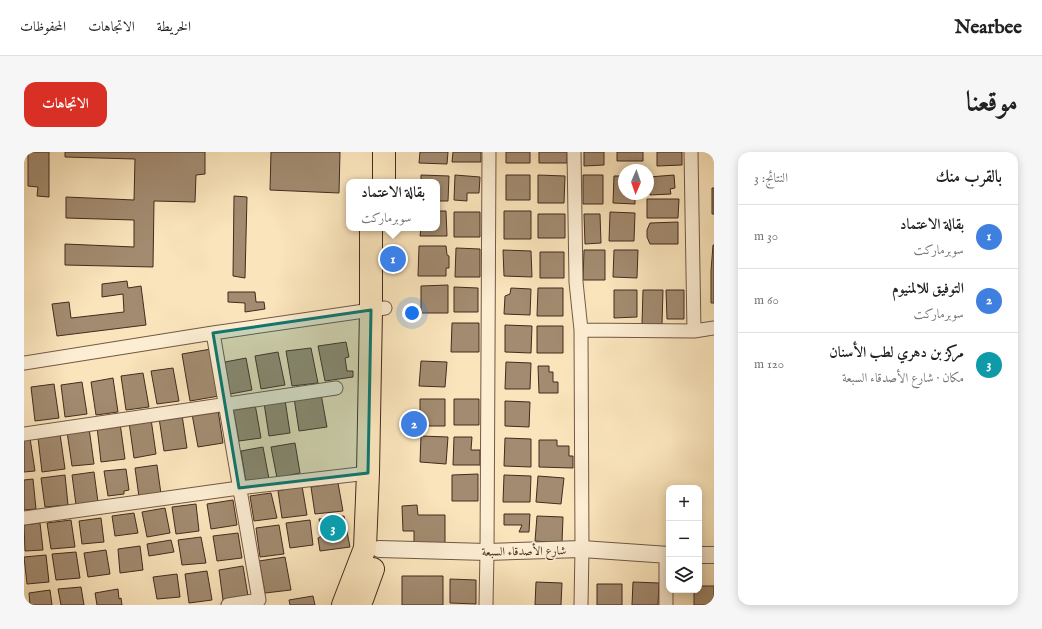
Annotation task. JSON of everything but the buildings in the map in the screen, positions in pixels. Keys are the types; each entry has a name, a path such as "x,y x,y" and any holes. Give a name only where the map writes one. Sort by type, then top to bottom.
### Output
{"highway":[{"path":"371,152 371,179"},
{"path":"384,152 384,179"},
{"path":"360,605 379,549 382,517 378,309 371,231"},
{"path":"343,605 365,548 378,309 385,231"}],"street":[{"path":"486,605 488,552 488,152"},
{"path":"574,152 576,282 581,330 581,605"},
{"path":"691,152 694,331"},
{"path":"24,363 378,309"},
{"path":"581,330 694,331 714,328"},
{"path":"213,333 259,600 228,605"},
{"path":"24,434 336,388"},
{"path":"24,518 239,488 368,473"},
{"name":"شارع الأصدقاء السبعة","path":"379,549 488,552 582,549 666,555"},
{"path":"702,555 714,555"},
{"path":"666,605 668,557"}],"highlighted area":[{"path":"371,310 368,473 239,488 213,333"}],"place":[{"name":"بقالة الاعتماد","path":"393,259"},
{"name":"التوفيق للالمنيوم","path":"414,424"},
{"name":"مركز بن دهري لطب الأسنان","path":"333,528"}]}
